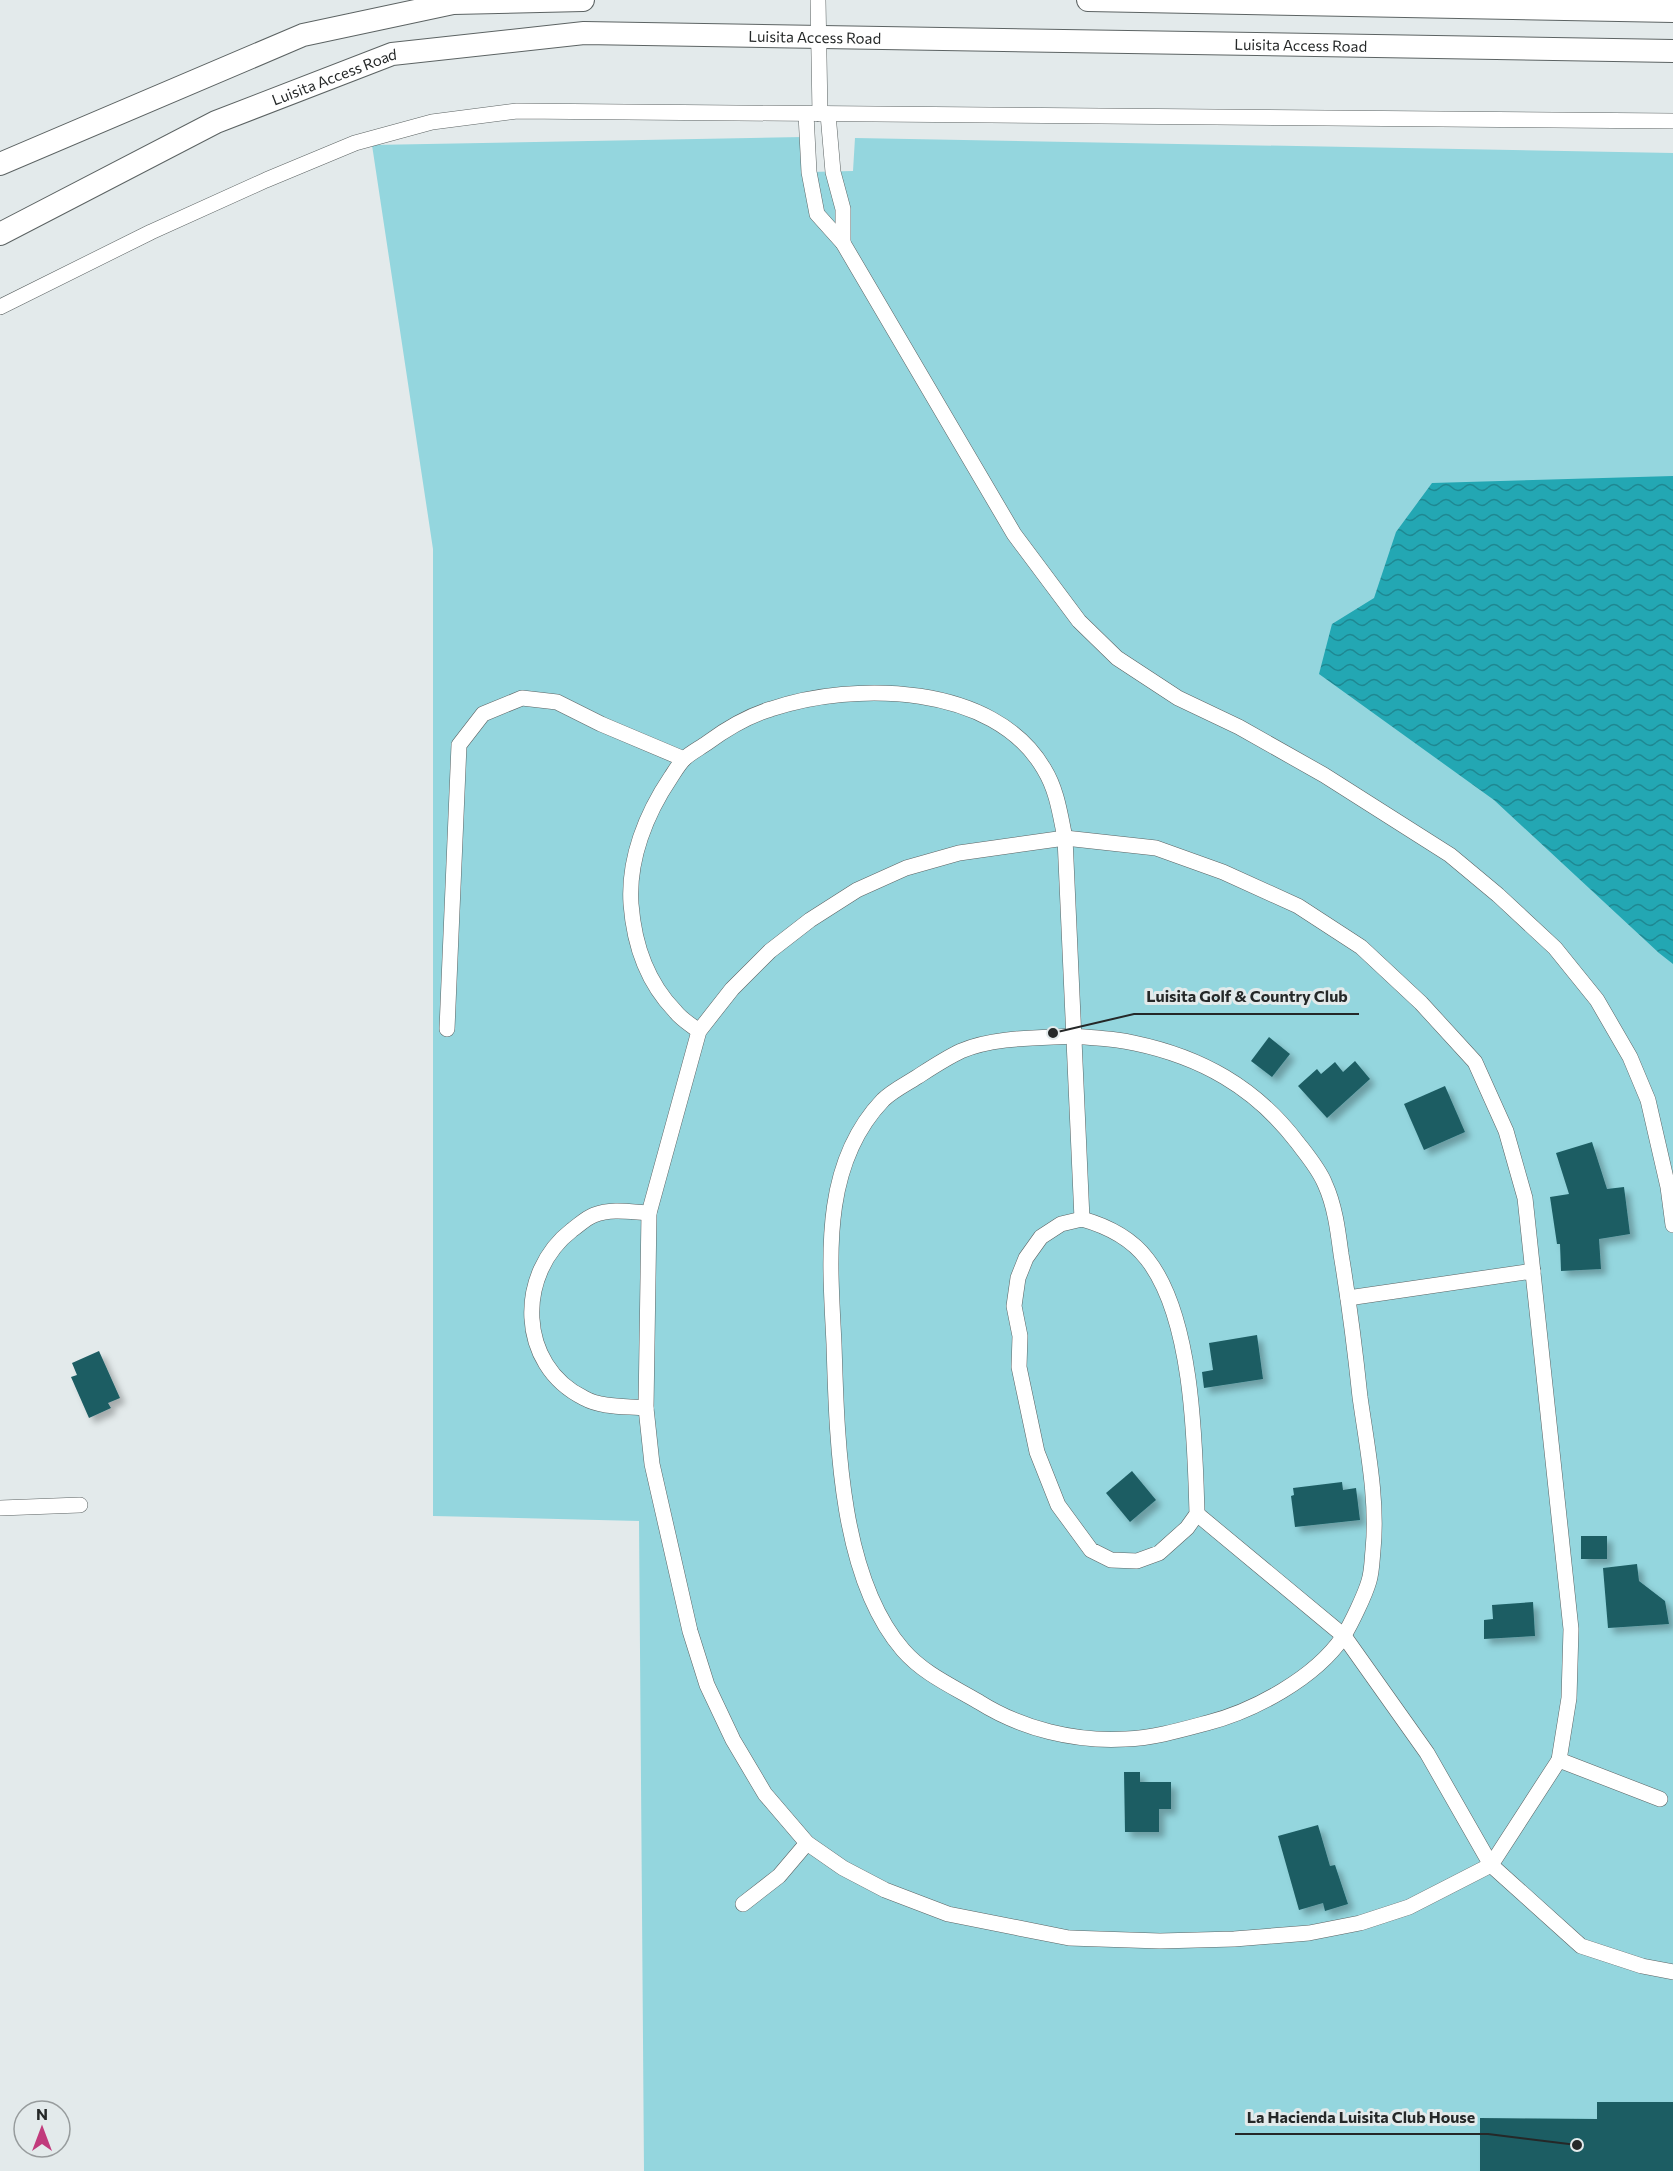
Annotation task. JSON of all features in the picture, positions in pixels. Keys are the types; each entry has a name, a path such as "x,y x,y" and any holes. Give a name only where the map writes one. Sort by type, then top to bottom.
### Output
{"main road":[{"path":"0,164 303,35 453,3 583,0"},
{"path":"1089,0 1673,11"},
{"name":"Luisita Access Road","path":"0,234 216,122 392,54 584,33 1673,51"}],"street":[{"path":"819,0 818,114 809,172 817,214 843,243 1014,534 1079,621 1117,658 1178,698 1239,727 1324,775 1450,855 1498,895 1555,948 1597,1000 1630,1057 1648,1100 1668,1187 1673,1225"},
{"path":"0,307 151,232 355,143 432,122 517,111 1673,121"},
{"path":"818,114 843,209 843,243"},
{"path":"699,1031 675,1013 646,971 632,922 630,895 632,866 639,840 657,798 684,759 725,730 768,710 800,700 874,692 910,695 947,702 975,712 1003,726 1024,744 1043,767 1055,791 1065,838 1082,1219"},
{"path":"447,1029 459,745 483,714 522,698 557,702 601,724 684,759"},
{"path":"1065,838 1156,848 1223,872 1298,906 1361,947 1422,1003 1475,1062 1506,1131 1525,1198 1571,1629 1569,1698 1559,1760 1491,1865 1409,1907 1360,1923 1309,1933 1234,1939 1149,1941 1069,1938 948,1914 885,1890 843,1868 807,1844 765,1794 733,1740 707,1685 690,1631 652,1464 646,1408 649,1213 699,1031 732,989 770,951 810,920 857,890 906,868 959,853 1065,838"},
{"path":"1073,1036 1130,1042 1177,1054 1216,1070 1246,1090 1279,1118 1324,1182 1335,1214 1348,1298 1376,1522 1371,1578 1344,1636 1323,1660 1294,1683 1228,1718 1162,1734 1128,1739 1056,1734 1022,1724 930,1675 905,1653 885,1626 871,1597 855,1549 845,1502 836,1405 832,1303 832,1215 841,1172 857,1134 886,1097 965,1049 1006,1041 1073,1036"},
{"path":"646,1408 604,1405 584,1398 565,1385 548,1368 537,1346 532,1323 536,1279 544,1260 558,1241 593,1215 614,1211 649,1213"},
{"path":"1082,1219 1121,1235 1148,1260 1163,1286 1173,1314 1189,1386 1194,1421 1197,1514 1181,1534 1159,1553 1137,1561 1111,1560 1091,1550 1058,1505 1037,1452 1019,1367 1020,1336 1014,1306 1018,1278 1026,1258 1041,1237 1061,1224 1082,1219"},
{"path":"1348,1298 1533,1271"},
{"path":"0,1508 80,1505"},
{"path":"1197,1514 1344,1636 1427,1753 1491,1865 1581,1946 1642,1966 1673,1972"},
{"path":"1559,1760 1660,1799"},
{"path":"743,1904 779,1876 807,1844"}],"shaded area":[{"path":"803,137 809,172 853,171 855,138 1673,153 1673,2171 644,2171 639,1521 433,1516 433,549 372,145"}],"water":[{"path":"1673,476 1673,964 1494,800 1319,674 1332,624 1374,598 1396,532 1432,483"}],"building":[{"path":"1269,1037 1290,1054 1272,1077 1251,1061"},
{"path":"1355,1061 1370,1079 1327,1118 1298,1086 1317,1069 1321,1074 1335,1062 1343,1072"},
{"path":"1445,1086 1465,1132 1424,1150 1404,1104"},
{"path":"1592,1142 1607,1189 1624,1187 1630,1234 1599,1239 1601,1269 1561,1271 1560,1244 1557,1244 1550,1197 1569,1194 1556,1153"},
{"path":"1257,1335 1263,1379 1204,1388 1202,1372 1213,1370 1209,1343"},
{"path":"99,1351 120,1398 108,1403 111,1408 89,1418 71,1377 77,1375 72,1363"},
{"path":"1132,1471 1156,1500 1130,1522 1106,1493"},
{"path":"1342,1482 1343,1490 1356,1488 1360,1520 1295,1527 1291,1496 1294,1495 1293,1488"},
{"path":"1581,1536 1607,1536 1607,1559 1581,1559"},
{"path":"1637,1564 1639,1581 1665,1601 1669,1624 1608,1628 1603,1568"},
{"path":"1533,1602 1535,1636 1484,1639 1484,1620 1493,1619 1492,1605"},
{"path":"1124,1772 1140,1772 1140,1782 1171,1782 1171,1809 1159,1809 1159,1832 1125,1832"},
{"path":"1318,1825 1330,1866 1335,1865 1348,1904 1325,1911 1323,1903 1299,1910 1278,1836"},
{"path":"1597,2102 1673,2102 1673,2171 1480,2171 1480,2118 1597,2119"}],"place":[{"name":"Luisita Golf & Country Club","path":"1053,1033"},
{"name":"La Hacienda Luisita Club House","path":"1577,2145"}]}
